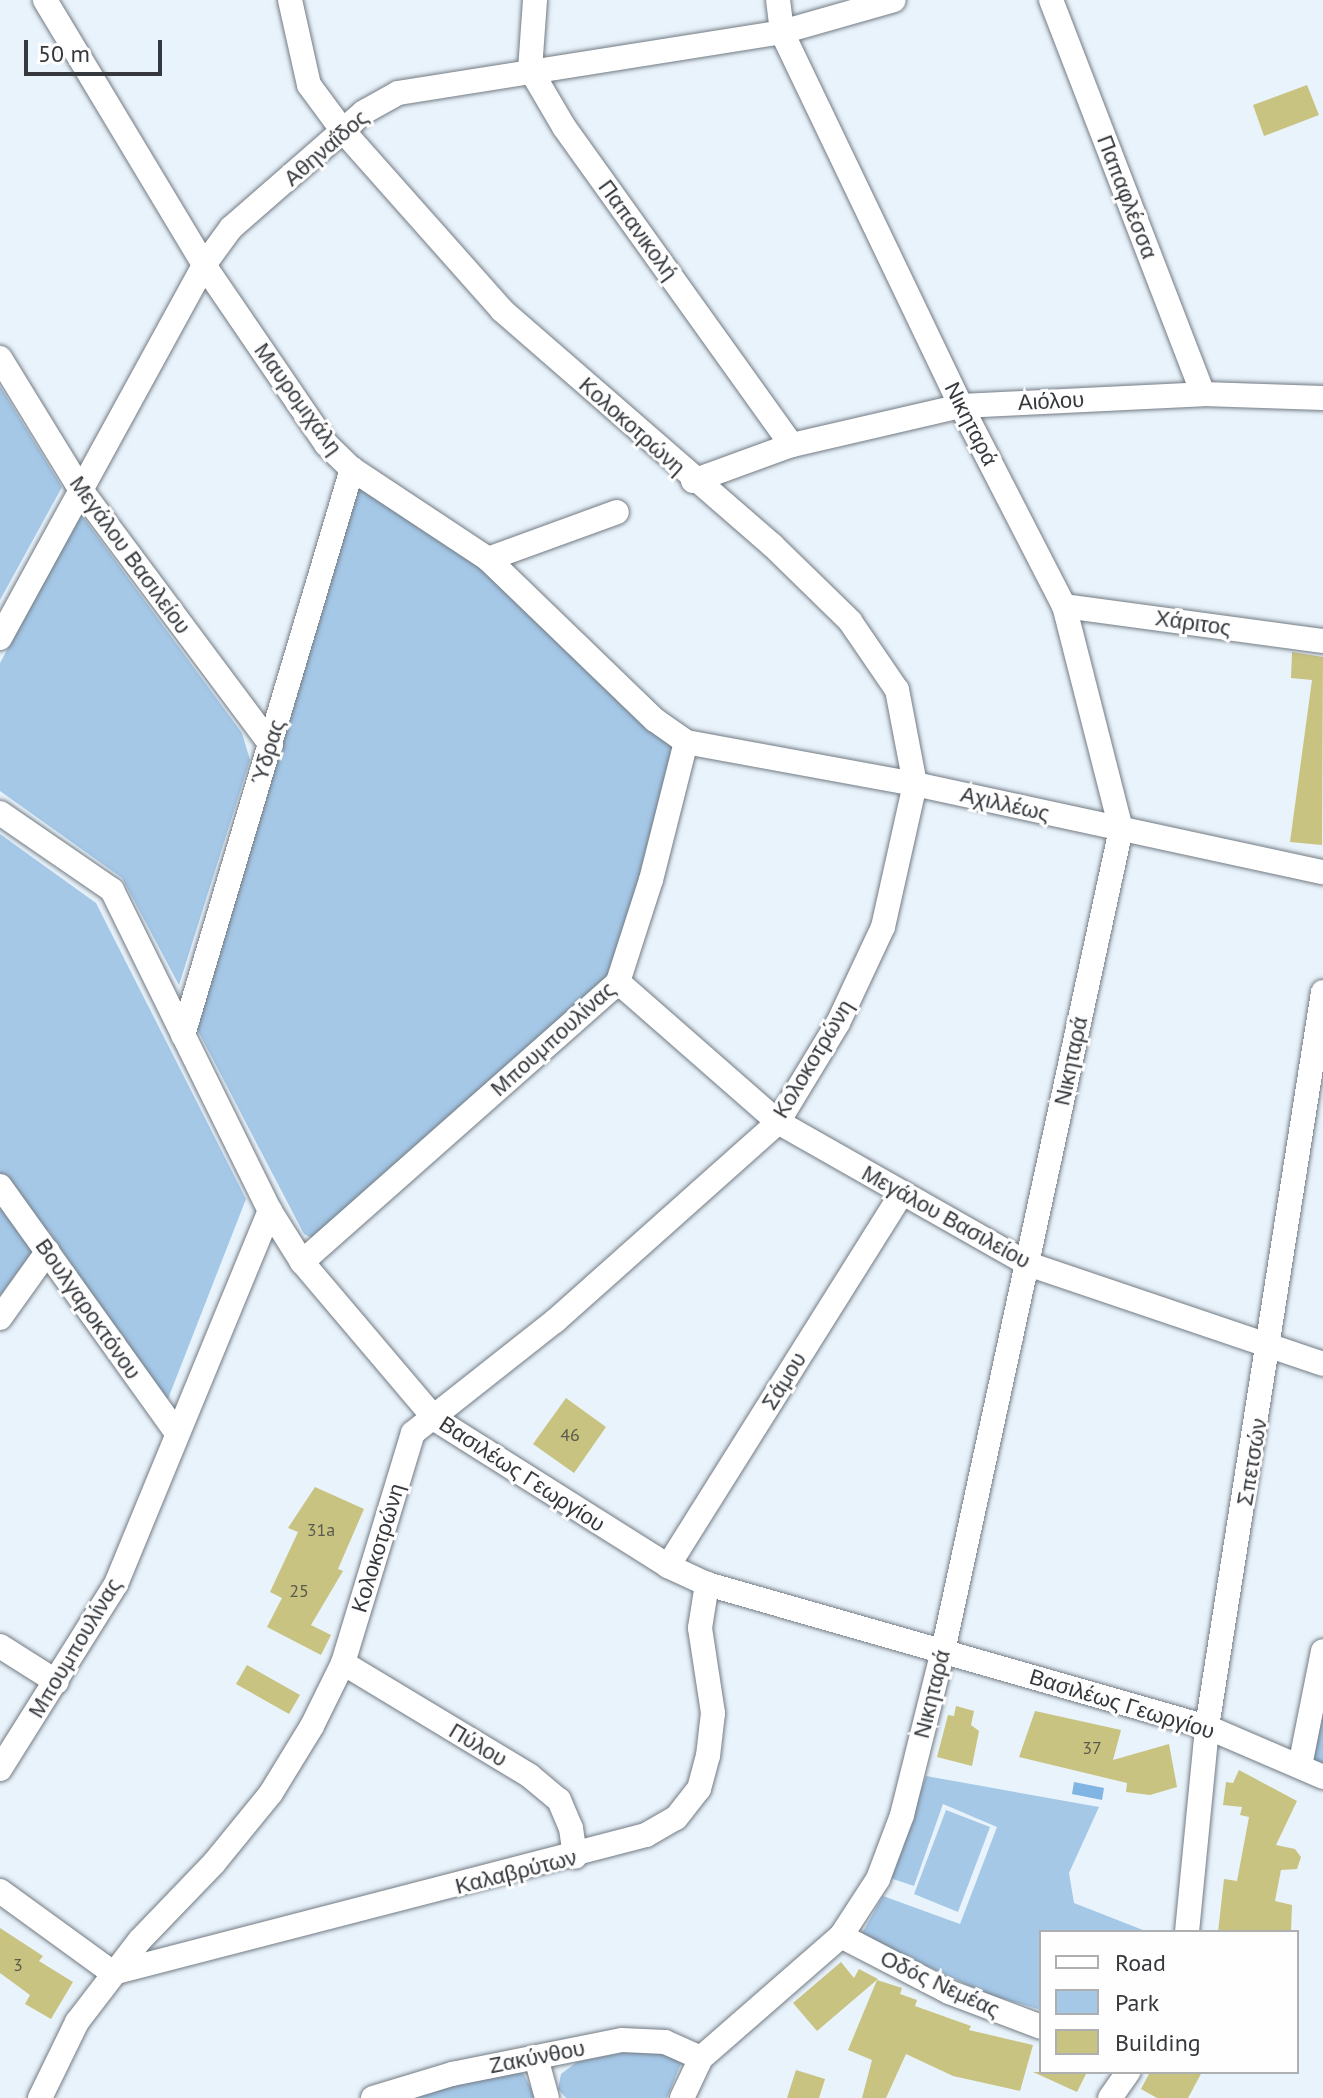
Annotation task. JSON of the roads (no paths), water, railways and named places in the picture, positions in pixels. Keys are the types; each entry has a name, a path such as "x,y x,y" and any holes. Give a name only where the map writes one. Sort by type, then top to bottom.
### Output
{"street":[{"name":"Μαυρομιχάλη","path":"45,0 204,265 326,444 352,469 488,559 655,720 686,742"},
{"name":"Κολοκοτρώνη","path":"40,2098 77,2022 113,1973 271,1793 343,1663 413,1433 435,1419 555,1321 778,1122 838,1023 883,927 915,784 897,690 850,621 772,545 693,481 502,310 343,131 309,85 290,0"},
{"path":"530,69 535,0"},
{"name":"Νικηταρά","path":"682,2098 701,2058 841,1936 878,1879 902,1815 943,1651 1121,829 1064,606 961,406 782,32 778,0"},
{"name":"Αθηναΐδος","path":"0,638 204,265 231,228 364,112 398,93 530,69 782,32 894,0"},
{"name":"Παπαφλέσσα","path":"1051,0 1203,394"},
{"name":"Παπανικολή","path":"530,69 564,127 792,445"},
{"name":"Μεγάλου Βασιλείου","path":"0,358 81,490 271,745"},
{"name":"Αιόλου","path":"693,481 792,445 961,406 1203,394 1323,398"},
{"name":"Ύδρας","path":"183,1035 352,469"},
{"path":"488,559 617,512"},
{"name":"Χάριτος","path":"1064,606 1323,641"},
{"name":"Αχιλλέως","path":"686,742 915,784 1323,872"},
{"name":"Μπουμπουλίνας","path":"302,1262 618,982 651,880 686,742"},
{"name":"Βασιλέως Γεωργίου","path":"0,813 112,890 270,1211 302,1262 435,1419 668,1566 707,1584 1207,1727 1323,1777"},
{"name":"Μεγάλου Βασιλείου","path":"618,982 778,1122 901,1195 1028,1264 1271,1349 1323,1364"},
{"name":"Σπετσών","path":"1187,1930 1207,1727 1271,1349 1323,992"},
{"name":"Βουλγαροκτόνου","path":"0,1186 176,1432"},
{"name":"Σάμου","path":"668,1566 901,1195"},
{"name":"Μπουμπουλίνας","path":"0,1769 116,1584 176,1432 270,1211"},
{"path":"0,1318 48,1251"},
{"name":"Καλαβρύτων","path":"113,1973 575,1857 646,1835 676,1818 699,1789 713,1713 700,1641 707,1584"},
{"path":"0,1646 57,1682"},
{"path":"1300,1766 1323,1651"},
{"name":"Πύλου","path":"343,1663 530,1776 559,1800 571,1828 575,1857"},
{"path":"0,1891 113,1973"},
{"name":"Οδóς Νεμέας","path":"841,1936 949,1992 1039,2026"},
{"name":"Ζακύνθου","path":"373,2098 452,2074 537,2061 622,2040 665,2042 701,2058"},
{"path":"537,2061 547,2098"},
{"path":"1110,2098 1127,2074"}]}
